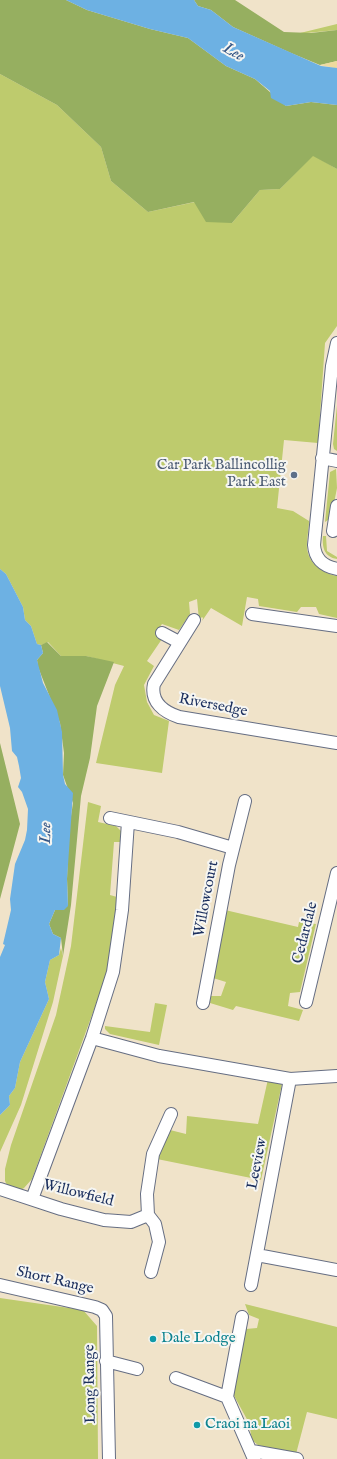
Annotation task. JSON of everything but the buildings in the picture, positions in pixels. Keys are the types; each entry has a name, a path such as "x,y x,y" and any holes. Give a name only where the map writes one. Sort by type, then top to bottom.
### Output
{"street":[{"path":"337,343 332,366 322,458 315,554 319,561 337,569"},
{"path":"322,458 337,460"},
{"path":"333,531 337,506"},
{"path":"252,614 337,626"},
{"name":"Riversedge","path":"194,620 156,679 153,688 154,696 160,708 179,717 337,743"},
{"path":"162,633 179,642"},
{"name":"Willowcourt","path":"203,1003 233,848 246,801"},
{"path":"110,818 178,832 233,848"},
{"path":"32,1199 92,1038 113,972 122,910 128,822"},
{"name":"Cedardale","path":"306,1002 337,873"},
{"path":"92,1038 159,1056 290,1079 337,1076"},
{"name":"Leeview","path":"251,1286 290,1079"},
{"path":"150,1272 159,1242 155,1224 148,1215 147,1194 153,1154 171,1114"},
{"name":"Willowfield","path":"0,1189 104,1220 131,1222 148,1215"},
{"path":"257,1255 337,1270"},
{"name":"Short Range","path":"0,1285 95,1306 102,1310"},
{"name":"Long Range","path":"102,1310 106,1316 109,1459"},
{"path":"242,1317 227,1397 253,1455 297,1459"},
{"path":"106,1361 137,1369"},
{"path":"176,1378 227,1397"}],"green space":[{"path":"0,0 66,0 87,10 150,29 188,38 226,66 255,79 286,106 311,102 337,105 337,169 313,156 280,189 260,190 232,223 206,222 194,202 148,212 111,181 101,147 57,105 0,74"},
{"path":"194,0 235,0 284,32 311,33 337,30 337,61 320,65 291,53 233,27 211,10 198,6"},
{"path":"337,24 337,30 296,34"},
{"path":"0,74 57,105 101,147 111,181 148,212 195,202 232,223 260,190 280,189 313,155 337,169 337,326 325,343 318,443 284,440 277,508 293,511 309,521 307,550 312,561 319,568 337,576 337,618 319,614 316,607 301,607 297,612 259,606 258,599 247,597 242,626 211,608 202,621 202,617 199,620 197,599 189,602 190,614 179,630 162,624 155,634 162,639 147,661 154,666 144,685 147,702 154,715 169,721 162,773 96,763 115,685 124,666 86,656 61,656 48,642 41,645 37,644 31,626 25,620 23,607 6,574 0,569"},
{"path":"337,405 337,451 334,449 333,444"},
{"path":"336,469 337,488 331,518 325,522 330,472"},
{"path":"323,536 326,536 327,551 337,557 337,559 329,556 325,551"},
{"path":"47,642 61,656 86,656 114,662 97,706 90,758 81,796 71,905 63,956 61,938 53,934 49,924 55,910 68,905 67,879 69,829 73,803 63,775 64,753 60,723 38,667 37,660 43,653 41,645"},
{"path":"0,743 20,824 0,899"},
{"path":"88,802 101,806 98,822 116,826 121,831 120,842 114,842 110,895 117,897 107,974 32,1179 24,1188 17,1192 9,1189 5,1181 5,1169 11,1145 56,1015 71,946"},
{"path":"225,910 298,927 299,922 316,924 300,992 290,993 288,1006 303,1010 299,1021 236,1006 233,1010 210,1003 211,996 221,996 226,982 213,978"},
{"path":"61,948 63,956 53,1002 21,1105 0,1152 0,1115 10,1105 9,1096 15,1088 20,1062 49,999 45,982 50,960 59,955"},
{"path":"155,1003 167,1005 159,1045 110,1034 105,1029 105,1026 150,1032"},
{"path":"268,1079 282,1084 261,1180 157,1159 166,1129 186,1134 187,1116 258,1124"},
{"path":"0,1298 83,1310 97,1326 98,1459 0,1459"},
{"path":"245,1304 337,1327 337,1419 307,1412 296,1454 258,1445 252,1440 249,1423 232,1392 246,1329 257,1328 259,1319 249,1315"}],"sand":[{"path":"337,61 337,68 320,65"}],"water":[{"name":"Lee","path":"66,0 194,0 198,6 211,10 233,27 321,66 337,68 337,105 311,102 286,106 271,98 270,91 255,79 226,66 188,38 150,29 87,10"},
{"name":"Lee","path":"0,569 6,574 23,607 25,620 31,626 37,644 41,645 43,653 37,660 43,683 57,710 62,732 63,775 65,784 73,793 67,879 68,906 64,910 55,910 49,924 53,934 61,938 59,955 50,960 45,982 49,999 20,1062 15,1088 9,1096 10,1105 0,1115 0,957 5,945 3,944 11,910 10,899 15,864 25,840 27,830 28,809 22,792 18,787 21,778 19,766 17,757 12,751 10,728 0,686"}],"place":[{"name":"Car Park Ballincollig Park East","path":"294,475"},
{"name":"Dale Lodge","path":"153,1339"},
{"name":"Craoi na Laoi","path":"197,1425"}]}
